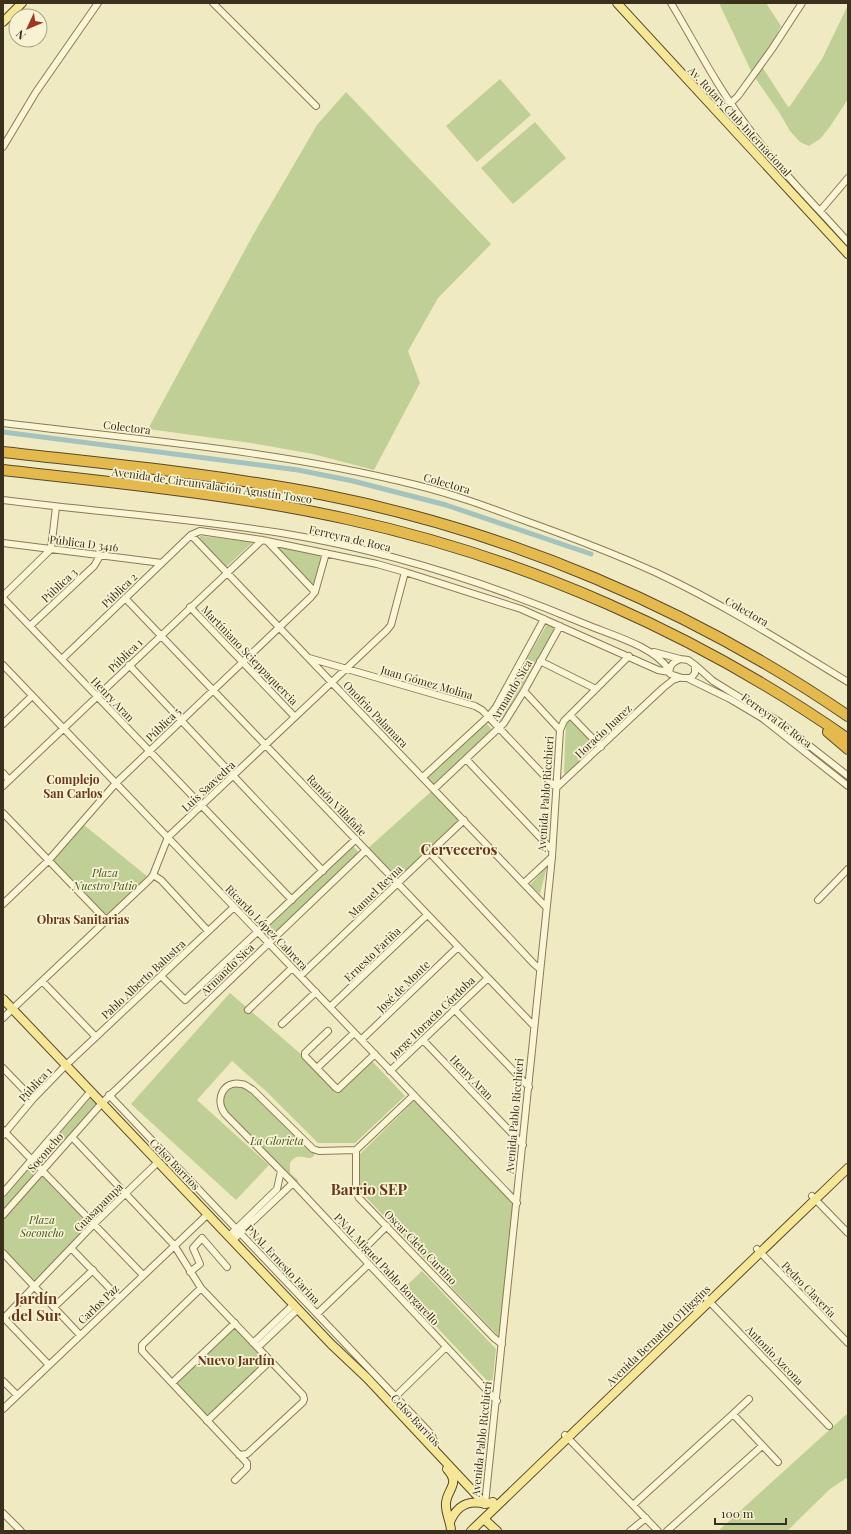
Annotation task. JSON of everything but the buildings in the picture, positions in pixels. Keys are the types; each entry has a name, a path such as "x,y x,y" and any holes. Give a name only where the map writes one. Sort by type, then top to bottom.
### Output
{"highway":[{"name":"Avenida de Circunvalación Agustín Tosco","path":"3,452 256,482 355,501 434,522 537,555 624,590 693,624 776,670 848,716"},
{"name":"Avenida de Circunvalación Agustín Tosco","path":"3,470 204,494 281,506 348,519 439,542 532,573 616,607 715,657 810,713 848,739"},
{"path":"776,670 816,689 848,710"},
{"path":"810,713 829,733 848,749"}],"main road":[{"name":"Av. Rotary Club Internacional","path":"617,3 848,254"},
{"path":"3,16 20,4"},
{"path":"3,22 20,4"},
{"name":"Celso Barrios","path":"3,999 296,1307 367,1378 470,1488 489,1503"},
{"name":"Avenida Bernardo O'Higgins","path":"814,1198 848,1161"},
{"name":"Avenida Bernardo O'Higgins","path":"472,1530 758,1251 848,1168"},
{"name":"Celso Barrios","path":"332,1344 363,1380 451,1474 453,1479 452,1488"},
{"name":"Avenida Bernardo O'Higgins","path":"489,1503 567,1436"},
{"path":"452,1528 446,1502 452,1488 460,1485 470,1488"},
{"path":"452,1528 456,1512 463,1504 473,1502 489,1503 484,1519 483,1531"},
{"path":"484,1519 497,1531"}],"street":[{"path":"3,146 36,92 98,3"},
{"path":"213,3 316,106"},
{"path":"670,3 705,63 731,103 766,150 848,242"},
{"path":"731,103 738,96 772,50 802,3"},
{"path":"820,211 848,178"},
{"name":"Colectora","path":"3,423 228,450 316,464 417,485 474,502 597,547 659,574 732,613 848,682"},
{"name":"Ferreyra de Roca","path":"3,500 56,507 214,523 282,534 376,553 518,598 646,650 688,660 713,681 783,725 848,776"},
{"path":"3,597 51,549 56,507"},
{"path":"191,535 204,531 264,540 377,564 405,572"},
{"name":"Pública 2","path":"62,660 191,535"},
{"name":"Onofrio Palamara","path":"191,535 546,907"},
{"path":"264,540 315,592"},
{"name":"Pública 1","path":"3,786 160,635 226,573 264,540"},
{"name":"Pública D 3416","path":"3,544 162,563"},
{"name":"Pública 5","path":"3,904 48,861 116,783 315,592 326,553"},
{"name":"Pública 3","path":"30,626 94,566 100,556"},
{"name":"Ferreyra de Roca","path":"405,572 502,602 629,656 658,670 670,672"},
{"name":"Luis Saavedra","path":"3,1018 153,875 168,837 390,627 405,572"},
{"name":"Henry Aran","path":"3,597 292,900"},
{"name":"Ramón Villafañe","path":"125,598 534,1026"},
{"name":"Martíniano Scieppaquercia","path":"190,607 295,717"},
{"name":"Armando Sica","path":"423,778 488,717 496,707 544,619"},
{"name":"Armando Sica","path":"434,789 499,729 524,691 560,626"},
{"name":"Ferreyra de Roca","path":"646,650 662,660 670,672 679,678 689,679 730,699 762,718 848,786"},
{"path":"560,730 562,723 629,656"},
{"name":"Juan Gómez Molina","path":"308,658 475,706 488,717 553,785 557,787"},
{"path":"670,672 672,664 681,659"},
{"path":"540,661 596,688"},
{"name":"Ricardo López Cabrera","path":"3,665 517,1203"},
{"path":"129,665 323,871"},
{"path":"689,679 695,673 695,665"},
{"name":"Horacio Juarez","path":"663,688 670,672"},
{"name":"Horacio Juarez","path":"557,787 663,688 673,680 679,678"},
{"path":"524,691 560,730"},
{"path":"3,724 32,696"},
{"path":"570,715 601,747"},
{"name":"Avenida Pablo Ricchieri","path":"489,1503 496,1400 552,853 560,730"},
{"path":"466,759 552,853 524,883"},
{"path":"3,773 9,780"},
{"path":"3,813 106,920"},
{"name":"Manuel Reyna","path":"300,976 464,820"},
{"name":"Armando Sica","path":"161,976 185,1000 356,839"},
{"name":"Armando Sica","path":"102,1103 366,850"},
{"path":"430,853 540,969"},
{"path":"818,900 848,869"},
{"path":"153,875 161,880 208,931"},
{"name":"Pablo Alberto Balustra","path":"66,1065 234,907"},
{"name":"Ernesto Fariña","path":"330,1007 427,914"},
{"name":"José de Monte","path":"361,1040 458,947"},
{"path":"248,1010 292,968"},
{"name":"Jorge Horacio Córdoba","path":"390,1071 488,978"},
{"path":"42,981 96,1037"},
{"path":"282,1024 316,992"},
{"path":"454,1009 529,1087"},
{"path":"328,1031 305,1053 305,1056 338,1089 375,1054"},
{"path":"317,1068 354,1033"},
{"name":"Henry Aran","path":"422,1040 523,1145"},
{"name":"Pública 1","path":"4,1132 66,1065"},
{"path":"3,1068 33,1099"},
{"name":"PNAL Miguel Pablo Borgarello","path":"356,1150 319,1151 310,1147 247,1086 241,1083 234,1083 229,1086 224,1090 220,1097 222,1109 496,1400"},
{"name":"Soconcho","path":"3,1193 91,1091"},
{"path":"356,1150 414,1095"},
{"name":"PNAL Ernesto Farina","path":"109,1096 431,1434 435,1443 434,1450"},
{"name":"Soconcho","path":"3,1215 102,1103"},
{"path":"4,1132 143,1275"},
{"path":"72,1137 174,1245 201,1288 303,1395 303,1402 247,1454 239,1455"},
{"name":"Oscar Cleto Curtino","path":"356,1150 357,1195 494,1338 502,1344"},
{"name":"Guasapampa","path":"3,1318 70,1248 158,1162"},
{"path":"231,1238 277,1190 281,1171"},
{"path":"238,1231 293,1183"},
{"path":"814,1198 848,1234"},
{"name":"Carlos Paz","path":"3,1409 208,1214"},
{"path":"359,1254 387,1226"},
{"path":"190,1272 200,1264 193,1248 202,1238 227,1267"},
{"path":"70,1248 119,1298"},
{"name":"Pedro Clavería","path":"758,1251 848,1343"},
{"path":"3,1253 80,1335"},
{"path":"317,1314 369,1264"},
{"path":"54,1308 92,1270"},
{"path":"201,1288 142,1345 142,1351 247,1463 248,1466 235,1480"},
{"name":"Antonio Azcona","path":"708,1300 829,1426"},
{"path":"256,1345 296,1307"},
{"path":"3,1318 49,1365"},
{"path":"172,1383 235,1323"},
{"path":"395,1397 446,1347"},
{"path":"208,1421 270,1361"},
{"path":"3,1381 17,1395"},
{"path":"633,1505 749,1399"},
{"path":"733,1414 778,1462"},
{"path":"567,1436 658,1531"},
{"path":"667,1531 762,1446"},
{"path":"3,1512 21,1531"},
{"path":"630,1531 646,1518"}],"green space":[{"path":"719,3 766,3 781,26 761,65 788,107 822,59 848,5 848,99 820,139 809,146 800,142 790,131 779,112 753,75"},
{"path":"500,79 531,115 477,162 446,126"},
{"path":"346,92 491,244 438,298 408,351 420,383 374,470 313,454 251,443 148,429 253,235 317,125"},
{"path":"535,122 566,158 513,204 481,168"},
{"path":"200,536 253,542 226,567 199,539"},
{"path":"276,546 321,556 316,582 312,584"},
{"path":"549,621 557,624 499,724 493,717"},
{"path":"569,720 595,745 594,748 568,774 565,774 566,723"},
{"path":"486,723 493,731 432,785 425,778"},
{"path":"434,789 464,820 398,883 366,850"},
{"name":"Plaza Nuestro Patio","path":"84,825 148,877 105,917 52,862"},
{"path":"352,845 359,853 270,939 263,932"},
{"path":"547,866 540,894 530,885"},
{"path":"230,993 302,1055 336,1091 370,1059 405,1096 355,1143 318,1143 267,1092 232,1061 197,1100 269,1165 236,1200 131,1104"},
{"name":"La Glorieta","path":"241,1083 316,1151 314,1156 311,1158 298,1157 290,1163 290,1173 298,1180 298,1188 225,1114 221,1094 224,1090"},
{"path":"90,1092 99,1101 40,1168 32,1161"},
{"path":"417,1098 517,1203 502,1340 360,1191 360,1154"},
{"path":"30,1162 38,1171 3,1211 3,1196"},
{"name":"Plaza Soconcho","path":"42,1170 94,1224 35,1286 3,1253 3,1215"},
{"path":"422,1271 496,1349 492,1386 402,1290"},
{"path":"235,1323 270,1361 207,1421 172,1383"},
{"path":"848,1413 848,1477 830,1489 787,1531 718,1531"}],"waterway":[{"path":"3,432 298,470 353,481 446,505 591,554"}],"district":[{"name":"Complejo San Carlos","path":"73,786"},
{"name":"Cerveceros","path":"459,849"},
{"name":"Obras Sanitarias","path":"83,919"},
{"name":"Barrio SEP","path":"369,1189"},
{"name":"Jardín del Sur","path":"36,1306"},
{"name":"Nuevo Jardín","path":"236,1359"}]}
